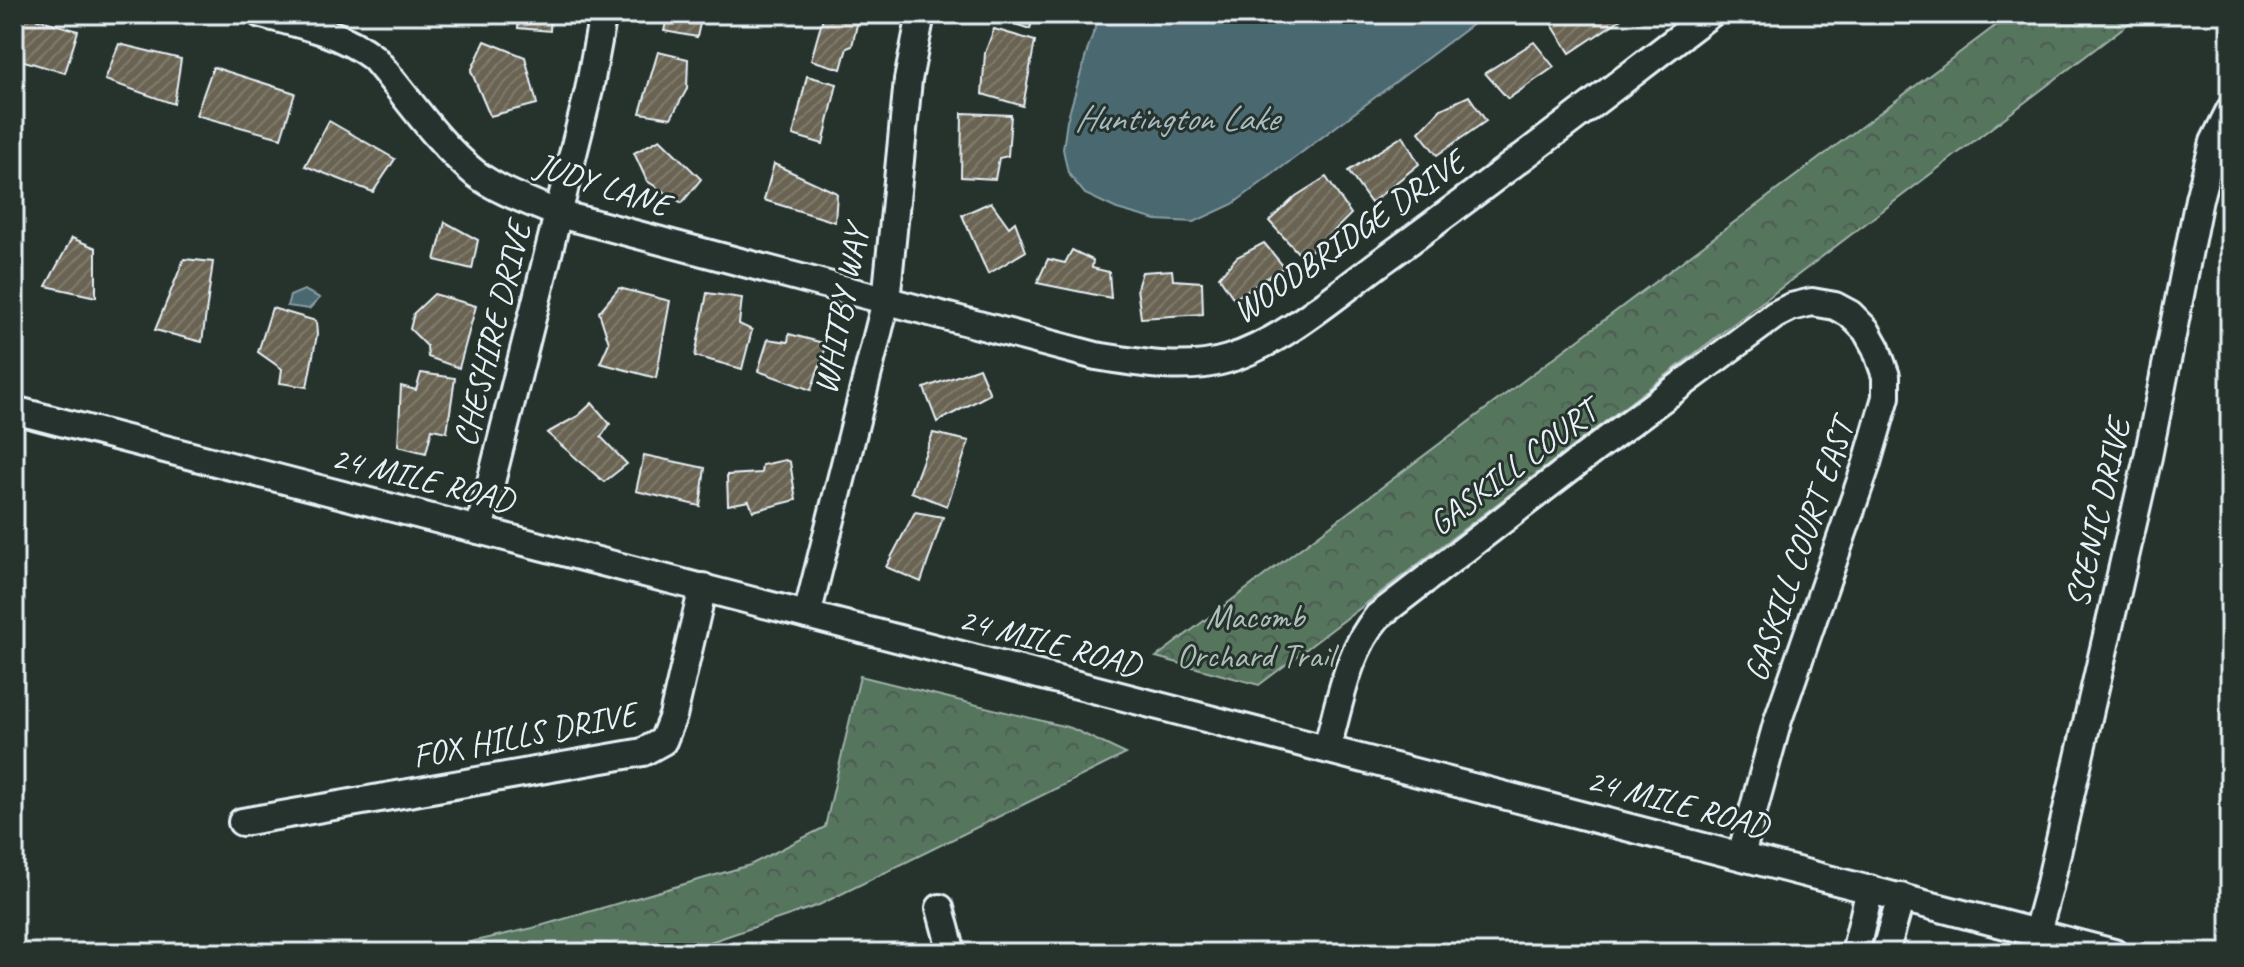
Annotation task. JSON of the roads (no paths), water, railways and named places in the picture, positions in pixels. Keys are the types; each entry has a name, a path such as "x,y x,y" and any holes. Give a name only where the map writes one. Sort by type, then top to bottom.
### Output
{"street":[{"name":"JUDY LANE","path":"261,14 298,18 362,49 383,69 455,154 477,174 501,189 559,214 886,301"},
{"name":"CHESHIRE DRIVE","path":"479,530 589,90 603,14"},
{"name":"WHITBY WAY","path":"807,615 886,301 908,80 921,14"},
{"name":"WOODBRIDGE DRIVE","path":"886,301 1096,356 1132,362 1186,366 1234,357 1290,329 1422,233 1710,14"},
{"name":"SCENIC DRIVE","path":"2037,932 2148,457 2199,199 2214,142 2230,110"},
{"name":"GASKILL COURT","path":"1327,748 1355,650 1378,616 1775,315 1812,302"},
{"name":"GASKILL COURT EAST","path":"1741,855 1778,720 1866,466 1886,397 1886,376 1866,330 1850,314 1835,306 1812,302"},
{"name":"24 MILE ROAD","path":"14,410 2114,953"},
{"name":"FOX HILLS DRIVE","path":"242,822 643,752 663,741 673,716 703,587"},
{"path":"1855,953 1870,889"},
{"path":"1885,953 1901,897"},
{"path":"940,908 952,953"}],"water":[{"name":"Huntington Lake","path":"1100,14 1486,14 1233,204 1194,222 1156,220 1117,209 1085,194 1068,173 1063,149 1067,121"},
{"path":"304,290 320,298 309,309 287,306 290,296"}],"park label":[{"name":"Macomb Orchard Trail","path":"1255,636"}]}
